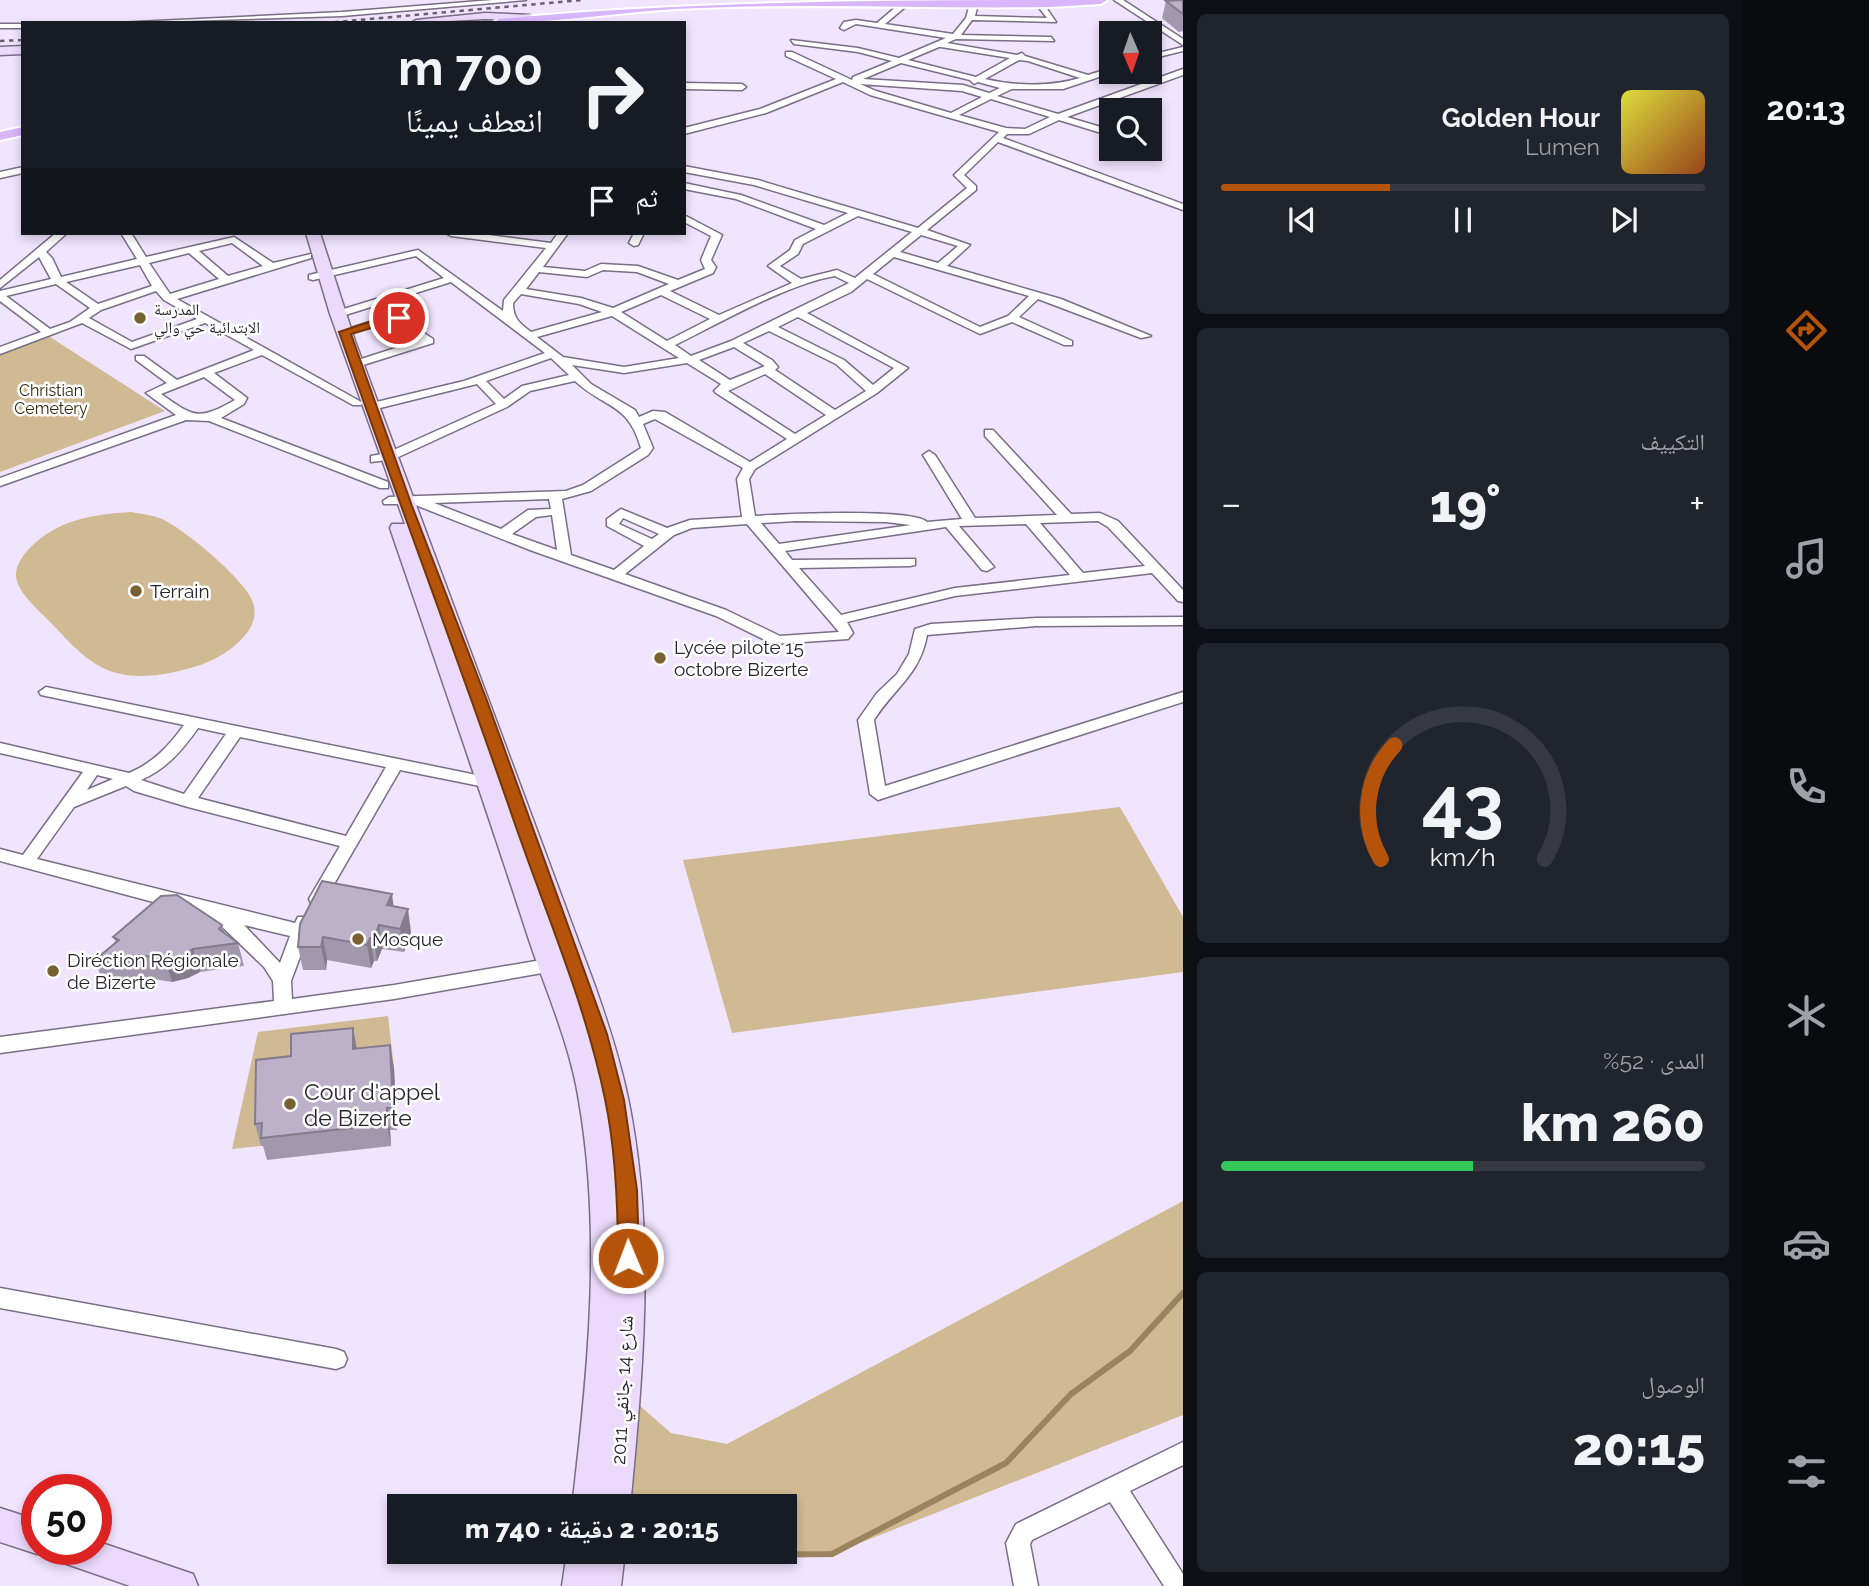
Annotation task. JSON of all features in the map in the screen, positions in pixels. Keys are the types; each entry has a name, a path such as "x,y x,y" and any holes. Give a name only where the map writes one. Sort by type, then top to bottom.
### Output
{"main road":[{"path":"496,21 623,4 761,0"},
{"path":"435,21 473,17 523,17 648,5 1101,0"},
{"path":"507,21 523,17"},
{"path":"0,51 21,50"},
{"path":"1,134 21,131"},
{"name":"شارع 14 جانفي 2011","path":"312,255 356,364 365,405"},
{"name":"شارع 14 جانفي 2011","path":"312,255 397,496 479,698 561,964 593,1100 602,1189 605,1260 599,1425 591,1494"},
{"name":"شارع 14 جانفي 2011","path":"397,496 490,783 561,964 597,1034 615,1100 627,1190 628,1258 622,1425 614,1494"},
{"path":"0,1525 21,1532"},
{"path":"112,1563 181,1586"},
{"path":"579,1586 582,1564"},
{"path":"604,1586 607,1564"}],"street":[{"path":"169,21 342,14 522,0"},
{"path":"1118,0 1183,43"},
{"path":"686,130 763,111 938,45 955,37 971,18 977,1"},
{"path":"971,18 1052,20 1038,1"},
{"path":"878,26 907,2"},
{"path":"342,14 346,21"},
{"path":"883,36 844,27 853,22 955,37 1051,39 963,88"},
{"path":"0,26 21,26"},
{"path":"794,42 902,59 1008,87 1063,86 1099,74"},
{"path":"938,45 1019,57 1090,78"},
{"path":"1162,54 1183,49"},
{"path":"789,54 883,97 1005,131 1026,132 1058,117 1183,72"},
{"path":"846,81 963,88 1099,129"},
{"path":"686,86 742,87"},
{"path":"951,116 1008,87"},
{"path":"127,235 158,287 168,298 204,320 365,405 480,380 556,357 624,370 692,359 735,343 856,283 917,230 973,188 959,175 1005,131"},
{"path":"995,138 1081,167 1183,207"},
{"path":"0,175 21,170"},
{"path":"686,170 755,182 965,245 940,267"},
{"path":"686,186 738,197 825,229"},
{"path":"800,283 773,266 794,252 799,242 858,212"},
{"path":"529,336 614,312 711,269 706,260 718,238 713,231 686,219"},
{"path":"0,285 60,235"},
{"path":"226,235 271,266"},
{"path":"467,235 553,246"},
{"path":"514,325 507,307 511,298 561,235"},
{"path":"0,295 57,279 234,240"},
{"path":"191,250 226,280"},
{"path":"39,252 47,258 57,279 97,308"},
{"path":"168,298 312,255 397,256 418,253 556,357 576,377 621,406 639,422 646,444 644,452 587,488 555,496 397,496"},
{"path":"891,253 1036,295 1145,336"},
{"path":"397,256 411,270"},
{"path":"535,268 587,274 601,267 638,269 676,283"},
{"path":"667,345 800,283 833,273 856,283"},
{"path":"866,275 976,330 986,330 1012,318 1036,295"},
{"path":"341,323 451,279"},
{"path":"0,351 82,319 97,308 158,287"},
{"path":"519,291 581,301 614,312 729,384"},
{"path":"661,291 718,319"},
{"path":"0,295 49,333"},
{"path":"748,305 844,364 873,391"},
{"path":"0,482 185,416 211,418 397,496 721,613 778,640 843,636 846,633 845,628 749,518 743,479 750,467 873,391 902,368 798,313"},
{"path":"341,323 395,317 429,341 356,364"},
{"path":"1012,318 1068,343"},
{"path":"82,319 131,346 204,320"},
{"path":"735,343 771,365 767,370 729,384 720,391 796,439"},
{"path":"185,416 152,394 263,351"},
{"path":"140,358 175,384"},
{"path":"767,370 835,415"},
{"path":"206,373 241,398 240,402 211,418"},
{"path":"383,458 503,405 526,388 576,377"},
{"path":"480,380 503,405"},
{"path":"639,422 653,415 661,415 750,467"},
{"path":"989,433 1066,517"},
{"path":"929,455 970,521"},
{"path":"555,496 565,557"},
{"path":"503,534 533,513 548,512"},
{"path":"653,545 612,522 621,513 668,533"},
{"path":"775,549 949,523 1088,516 1107,520 1183,598"},
{"path":"616,575 668,533 690,524 749,518 886,517 933,526"},
{"path":"1029,519 1081,579"},
{"path":"949,523 987,567"},
{"path":"789,564 910,562"},
{"path":"838,620 955,592 1155,569"},
{"path":"1183,621 1036,622 931,628 920,632 916,654 903,677 882,696 866,720 878,794 1183,697"},
{"path":"46,692 490,783"},
{"path":"69,803 163,761 194,722"},
{"path":"188,801 236,731"},
{"path":"0,748 130,778 140,787 350,843"},
{"path":"283,1006 282,981 299,931 396,764"},
{"path":"27,861 93,769"},
{"path":"0,855 299,931"},
{"path":"216,912 242,933 270,962 282,981"},
{"path":"0,1045 394,992 561,964"},
{"path":"0,1298 336,1359"},
{"path":"1026,1586 1018,1543 1024,1532 1183,1453"},
{"path":"1113,1487 1144,1531 1177,1586"}],"green space":[{"name":"Christian Cemetery","path":"47,335 165,411 0,472 0,353"},
{"path":"131,512 172,524 212,555 246,591 255,611 253,622 247,633 229,650 197,666 174,672 150,676 125,675 103,668 82,654 25,596 18,584 17,569 24,555 40,539 76,520"},
{"path":"1120,807 1183,917 1183,972 732,1033 683,860"},
{"path":"388,1016 394,1068 261,1146 232,1149 258,1032"},
{"path":"1183,1201 1183,1415 832,1554 797,1554 797,1494 631,1494 639,1405 671,1433 727,1444"}],"building":[{"path":"1182,0 1183,14 1166,1"},
{"path":"322,881 392,894 387,905 408,909 400,929 379,925 374,938 370,938 367,945 323,937 321,947 298,947 300,924"},
{"path":"177,895 222,925 219,929 238,943 193,949 181,956 165,959 140,955 95,960 119,940 113,937 161,896"},
{"name":"Cour d'appel de Bizerte","path":"353,1028 353,1049 390,1045 393,1108 387,1108 387,1124 261,1138 262,1123 255,1124 256,1060 291,1056 291,1034"}],"waterway":[{"path":"797,1554 832,1554 1006,1463 1071,1394 1130,1351 1183,1293"}],"railway":[{"path":"347,21 582,0"},
{"path":"0,41 21,40"}],"place":[{"name":"المدرسة الابتدائية حي والي","path":"140,318"},
{"name":"Terrain","path":"136,591"},
{"name":"Lycée pilote 15 octobre Bizerte","path":"660,658"},
{"name":"Mosque","path":"358,939"},
{"name":"Diréction Régionale de Bizerte","path":"53,971"},
{"name":"Cour d'appel de Bizerte","path":"290,1104"}],"route":[{"path":"399,318 390,318 344,332 479,698 597,1034 615,1100 627,1190 628,1258"}]}
